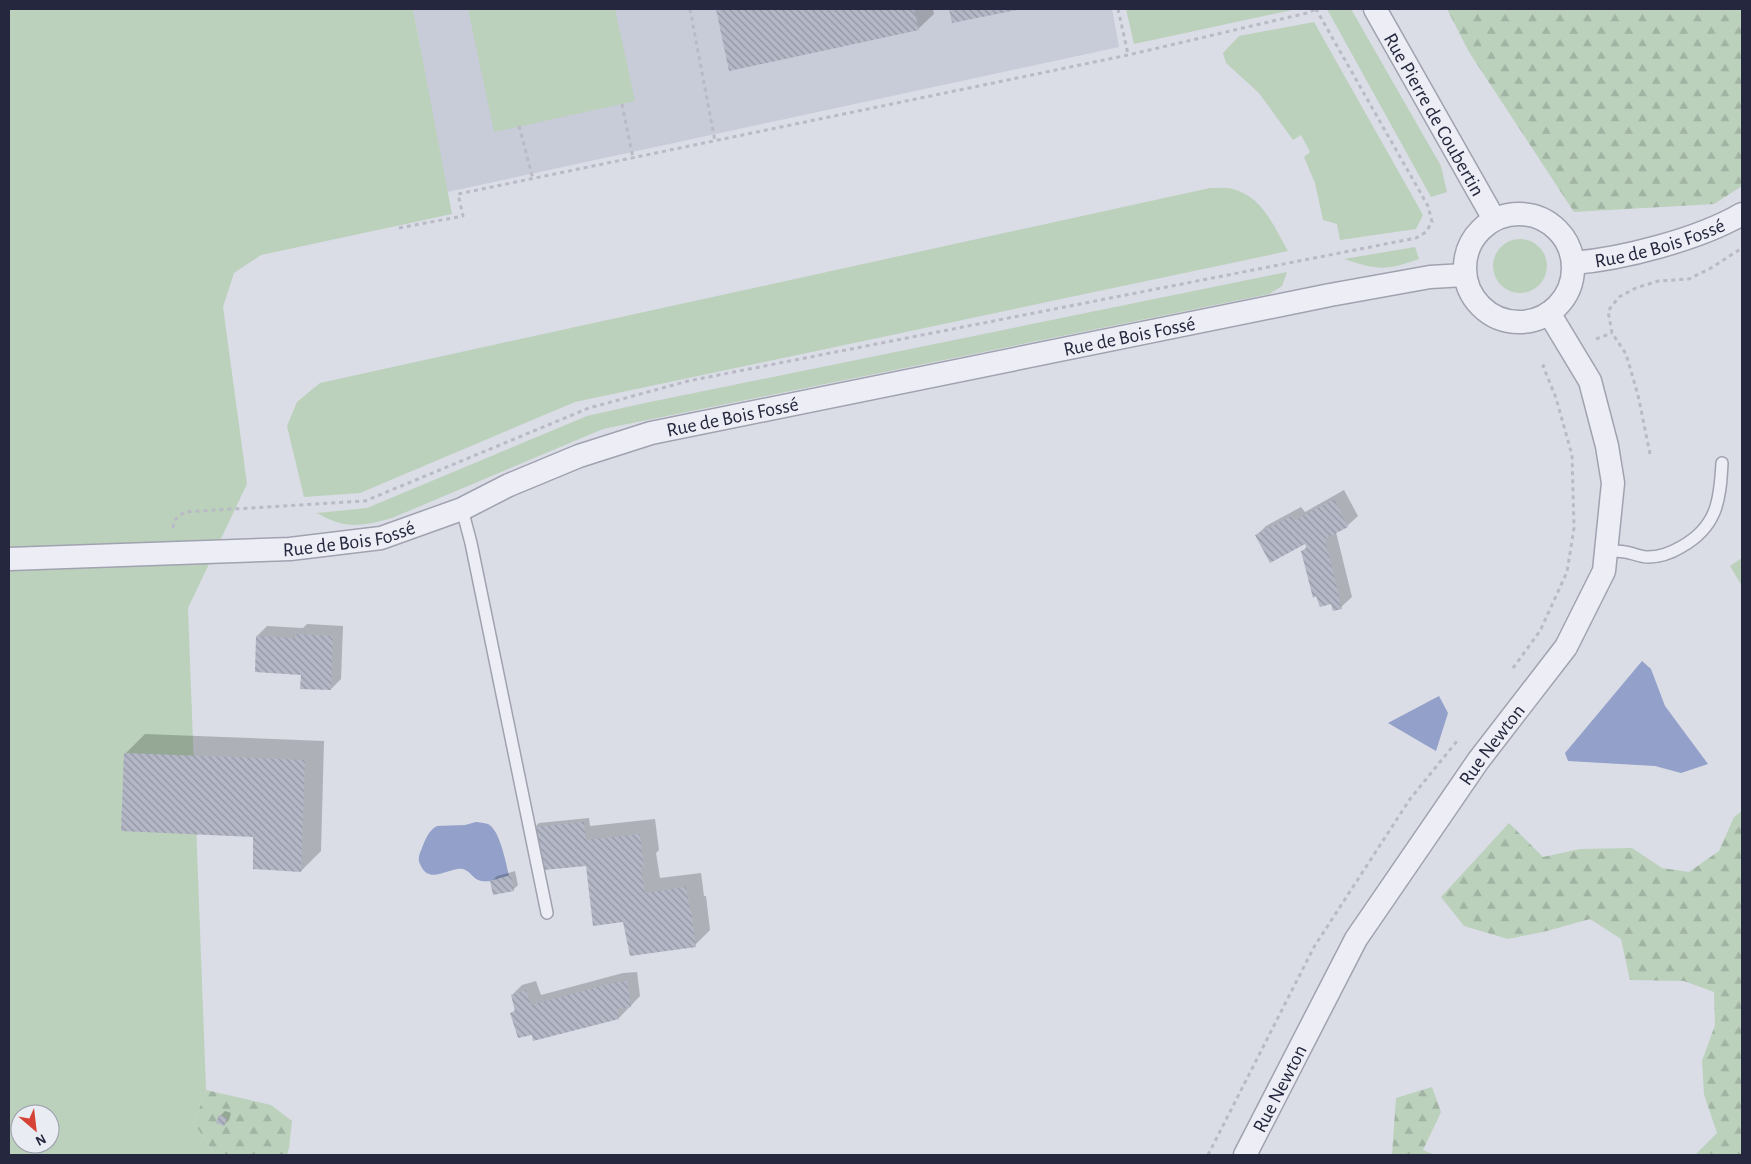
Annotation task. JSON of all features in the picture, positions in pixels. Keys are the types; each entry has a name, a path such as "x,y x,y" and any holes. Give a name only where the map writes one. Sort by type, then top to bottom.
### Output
{"street":[{"name":"Rue Pierre de Coubertin","path":"1375,9 1494,219"},
{"path":"1514,214 1536,216 1554,226 1568,243 1574,263 1572,283 1563,300 1549,313 1528,321 1507,321 1487,312 1472,296 1465,275 1467,253 1476,234 1494,219 1514,214"},
{"name":"Rue de Bois Fossé","path":"1574,263 1607,259 1676,241 1706,231 1742,214"},
{"name":"Rue de Bois Fossé","path":"9,559 290,549 381,538 462,510 509,485 580,456 651,433 1321,297 1430,277 1465,275"},
{"name":"Rue Newton","path":"1245,1155 1356,939 1478,761 1566,647 1604,571 1613,484 1608,456 1590,381 1572,348 1549,313"}],"lane":[{"path":"1606,551 1626,552 1647,558 1670,553 1691,542 1703,531 1716,511 1721,489 1722,463"},
{"path":"462,510 471,543 547,912"}],"path":[{"path":"690,9 715,141"},
{"path":"1118,9 1128,55"},
{"path":"172,553 174,521 184,512 365,501 589,408 688,381 1416,238 1426,232 1432,222 1428,206 1316,9 1307,13 1128,55 458,194 463,216 399,228"},
{"path":"622,104 633,158"},
{"path":"519,126 533,179"},
{"path":"1650,454 1638,395 1626,354 1612,333 1608,311 1619,297 1636,288 1658,281 1689,279 1711,268 1742,248"},
{"path":"1513,669 1540,631 1567,572 1574,528 1572,455 1556,398 1543,366 1572,348 1612,333"},
{"path":"1208,1155 1314,947 1410,799 1460,737"}],"shaded area":[{"path":"413,9 1112,9 1119,47 447,192"}],"green space":[{"path":"9,9 413,9 452,214 261,255 234,273 223,307 247,484 188,608 206,1090 194,1123 215,1155 9,1155"},
{"path":"468,9 615,9 635,101 494,132"},
{"path":"1126,9 1297,9 1134,44"},
{"path":"1327,9 1351,9 1441,166 1447,192 1431,197"},
{"path":"1447,9 1742,9 1742,186 1714,204 1574,212 1469,52"},
{"path":"1314,22 1423,215 1416,229 1340,240 1337,224 1323,220 1315,183 1304,157 1310,152 1301,135 1293,140 1259,93 1226,63 1223,53 1239,36"},
{"path":"1210,188 1233,189 1252,199 1266,214 1288,251 575,402 360,493 304,497 287,426 297,402 320,383"},
{"path":"1515,239 1525,239 1535,243 1543,251 1547,266 1543,281 1535,289 1525,293 1515,293 1505,289 1497,281 1493,271 1493,261 1497,251 1505,243"},
{"path":"1415,247 1419,259 1398,266 1374,267 1344,259"},
{"path":"1287,272 1282,286 1269,294 603,429 381,521 354,525 346,524 317,513 367,508 587,416"},
{"path":"1742,558 1742,586 1730,566"},
{"path":"1742,811 1742,1155 1695,1155 1717,1133 1704,1094 1702,1061 1715,1025 1714,992 1684,981 1630,980 1621,939 1590,919 1508,939 1464,926 1441,897 1509,823 1543,857 1580,849 1632,848 1662,868 1689,872 1719,851 1734,817"},
{"path":"1432,1087 1441,1112 1423,1150 1435,1155 1392,1155 1396,1098"},
{"path":"206,1090 271,1105 292,1121 287,1155 215,1155 194,1123"}],"water":[{"path":"1642,661 1651,669 1665,706 1708,764 1681,773 1655,766 1568,761 1565,753"},
{"path":"1439,696 1448,713 1436,751 1388,723"},
{"path":"476,822 488,824 496,833 502,847 509,876 482,881 463,869 435,875 425,872 420,864 419,857 426,839 432,830 437,826 465,825"}],"building":[{"path":"716,9 914,9 919,30 729,71"},
{"path":"949,9 1017,9 1017,10 952,23"},
{"path":"1334,499 1348,527 1325,539 1342,609 1333,611 1331,604 1320,607 1316,596 1313,598 1301,551 1307,548 1305,544 1270,563 1255,535 1291,516 1294,521"},
{"path":"296,634 333,636 331,690 300,689 301,675 255,672 256,636 295,638"},
{"path":"124,753 305,760 301,872 253,869 253,837 121,831"},
{"path":"584,822 586,840 640,834 644,867 641,867 645,893 686,887 696,947 630,956 623,922 593,926 586,866 543,870 533,827"},
{"path":"511,875 514,891 493,895 490,881"},
{"path":"627,981 631,1007 618,1009 619,1019 533,1041 532,1035 518,1038 510,1013 515,1011 511,995 526,990 531,1005 612,983"},
{"path":"219,1115 227,1118 224,1126 216,1123"}]}
